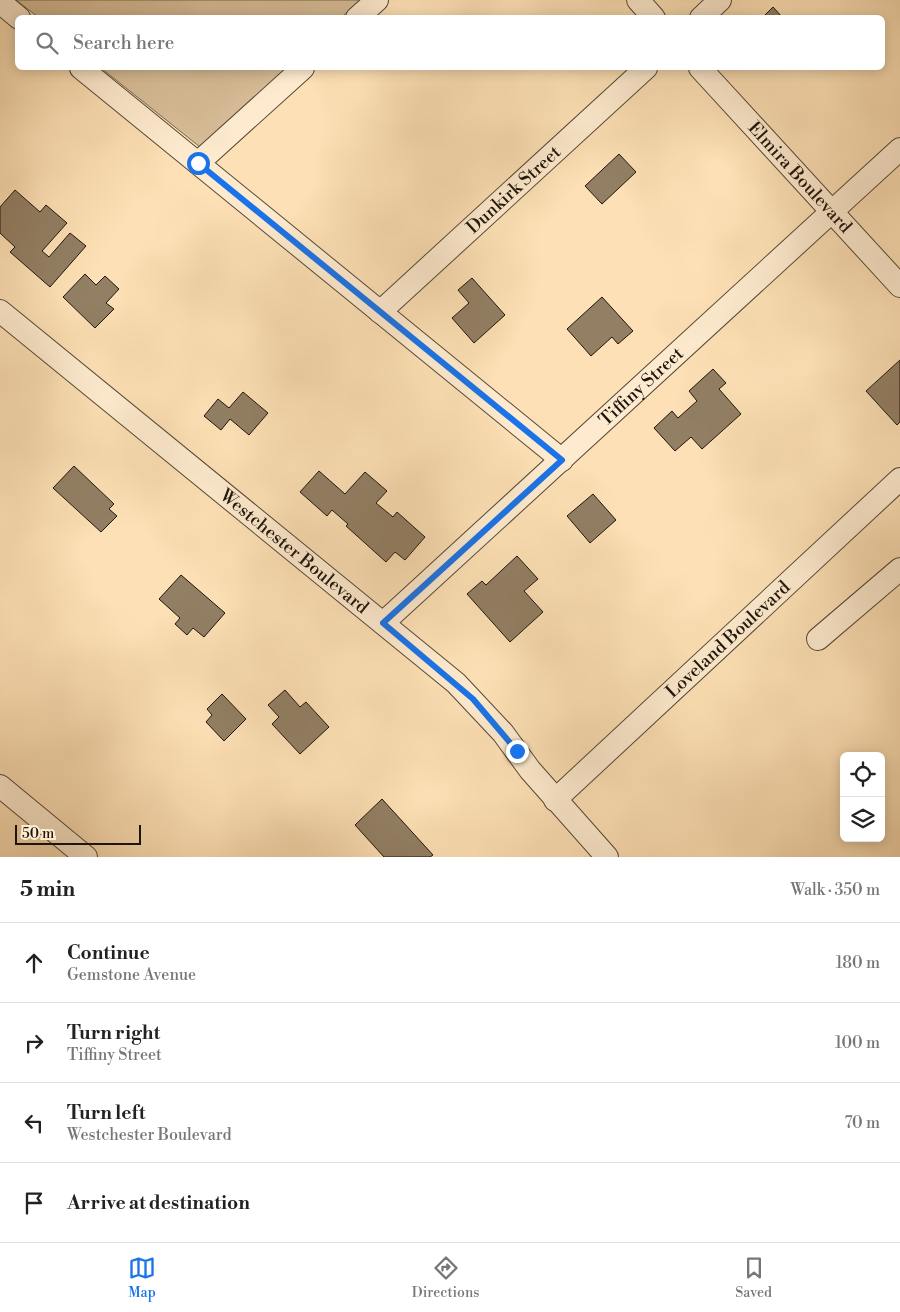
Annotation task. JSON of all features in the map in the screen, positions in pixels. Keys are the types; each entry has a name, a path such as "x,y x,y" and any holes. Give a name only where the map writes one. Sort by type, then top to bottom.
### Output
{"street":[{"path":"360,15 376,0"},
{"path":"638,0 651,15"},
{"path":"704,15 720,0"},
{"path":"0,2 15,15"},
{"path":"83,70 562,460"},
{"path":"198,163 301,70"},
{"name":"Dunkirk Street","path":"380,312 644,70"},
{"name":"Elmira Boulevard","path":"702,70 900,286"},
{"name":"Tiffiny Street","path":"383,623 900,149"},
{"name":"Westchester Boulevard","path":"0,311 383,623 473,699 504,733 530,770 555,800 607,857"},
{"name":"Loveland Boulevard","path":"555,800 900,479"},
{"path":"818,639 900,569"},
{"path":"0,786 86,857"}],"shaded area":[{"path":"16,0 360,0 344,15 35,15"},
{"path":"104,70 285,70 200,147"}],"building":[{"path":"773,7 780,15 765,15"},
{"path":"619,154 636,172 602,204 585,186"},
{"path":"15,190 40,212 46,205 67,223 42,251 49,257 70,233 86,246 50,287 10,252 15,247 0,233 0,207"},
{"path":"85,274 96,285 105,276 119,289 106,303 114,309 95,328 63,297"},
{"path":"472,278 505,315 474,343 452,318 469,303 458,290"},
{"path":"602,297 633,331 618,344 612,337 591,356 567,329"},
{"path":"900,360 900,422 897,425 866,391"},
{"path":"713,369 726,383 719,389 741,414 702,449 691,437 675,451 654,428 672,411 678,418 697,401 689,391"},
{"path":"243,392 268,413 249,435 230,419 221,430 204,416 218,399 229,408"},
{"path":"74,466 114,504 109,509 117,516 101,532 53,488"},
{"path":"319,471 345,494 365,472 387,491 376,503 393,517 397,512 425,537 405,560 395,552 386,562 346,526 348,524 332,510 327,516 300,492"},
{"path":"593,494 616,520 590,543 567,516"},
{"path":"517,556 538,579 524,591 543,612 510,642 467,594 482,581 486,585"},
{"path":"181,575 225,613 204,637 193,628 187,635 175,624 180,618 159,599"},
{"path":"285,690 300,707 306,702 329,727 300,754 272,724 279,717 268,705"},
{"path":"222,694 246,719 224,741 206,722 212,715 207,709"},
{"path":"382,799 433,855 430,857 384,857 355,825"}],"route":[{"path":"198,163 562,460 383,623 473,699 504,733 517,751"}]}
